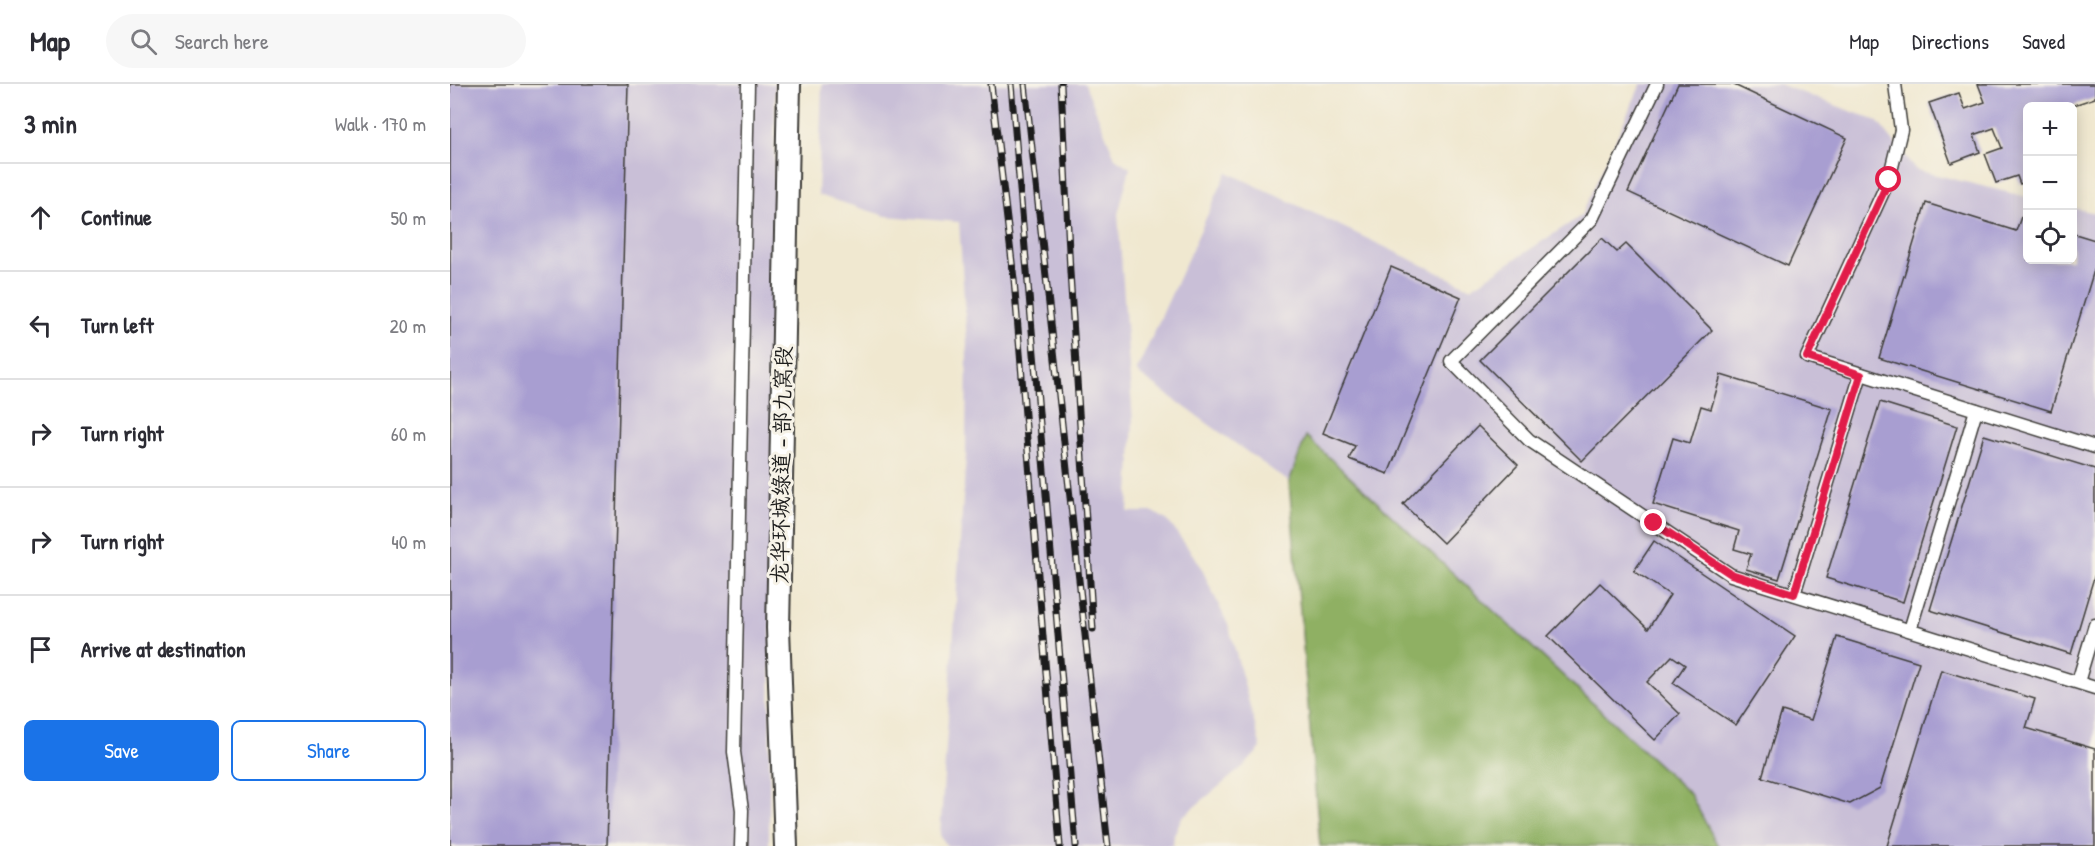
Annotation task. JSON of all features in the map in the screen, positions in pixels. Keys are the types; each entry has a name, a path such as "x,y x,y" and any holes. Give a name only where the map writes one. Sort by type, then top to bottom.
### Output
{"street":[{"name":"龙华环城绿道 - 部九窝段","path":"786,846 778,628 789,84"}],"lane":[{"path":"741,846 742,810 734,752 748,84"},
{"path":"1657,84 1592,219 1450,362 1529,440 1731,574 2095,688"},
{"path":"1895,84 1901,130 1889,180 1807,357 2095,447"},
{"path":"1794,594 1861,375"},
{"path":"1910,630 1977,410"},
{"path":"2078,682 2095,625"}],"shaded area":[{"path":"450,84 775,84 769,846 450,846"},
{"path":"822,84 1085,84 1115,158 1130,168 1118,214 1133,422 1128,512 1154,512 1168,521 1199,563 1229,627 1261,748 1245,765 1182,817 1174,835 1173,846 947,846 940,835 966,455 967,341 959,222 886,216 818,195"},
{"path":"1641,84 1779,84 1877,121 1916,170 2023,196 2023,264 2077,264 2077,209 2095,213 2095,846 1718,846 1690,794 1306,436 1289,482 1136,372 1227,172 1471,288 1581,216"}],"green space":[{"path":"1306,436 1690,794 1718,846 1320,846 1289,482"}],"building":[{"path":"450,84 628,84 607,846 450,846"},
{"path":"1678,84 1732,84 1847,138 1788,266 1628,192"},
{"path":"1978,84 2095,84 2095,98 2077,104 2077,102 2023,102 2023,183 2020,184 2017,176 1996,183 1985,154 2002,148 1994,128 1974,135 1980,152 1951,163 1929,103 1959,93 1965,109 1985,102"},
{"path":"1926,203 2016,231 2021,217 2023,218 2023,264 2077,264 2077,235 2095,240 2095,267 2051,411 1879,358"},
{"path":"1602,238 1617,252 1626,244 1712,330 1582,461 1480,360"},
{"path":"1391,267 1461,297 1388,474 1349,459 1355,446 1323,433"},
{"path":"1721,375 1832,409 1779,579 1746,569 1751,554 1734,549 1739,531 1653,504 1673,438 1690,443 1701,406 1711,409"},
{"path":"1880,402 1957,426 1903,602 1826,578"},
{"path":"1478,426 1518,465 1443,543 1403,504"},
{"path":"1984,435 2095,469 2095,574 2071,654 1930,610"},
{"path":"1654,541 1795,636 1736,725 1673,683 1685,665 1672,656 1647,682 1680,714 1655,740 1548,636 1600,583 1648,629 1670,595 1634,571"},
{"path":"1837,637 1919,662 1880,788 1850,804 1762,777 1782,711 1811,720"},
{"path":"1941,670 2035,699 2026,728 2095,749 2095,846 1887,846"}],"railway":[{"path":"991,84 1014,279 1060,846"},
{"path":"1011,84 1076,846"},
{"path":"1025,84 1108,846"},
{"path":"1061,84 1070,272 1093,629"}],"route":[{"path":"1654,523 1731,574 1794,594 1861,375 1807,357 1889,180"}]}
